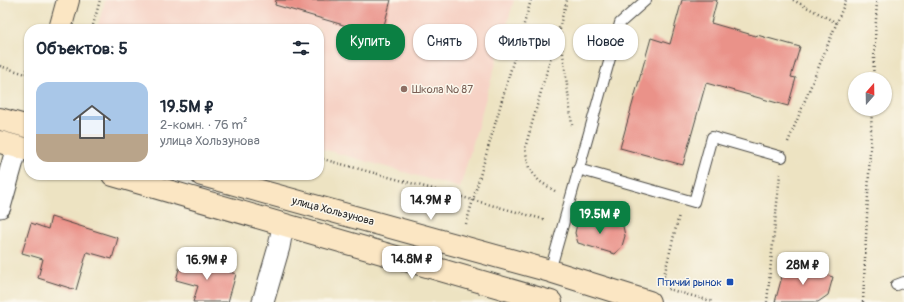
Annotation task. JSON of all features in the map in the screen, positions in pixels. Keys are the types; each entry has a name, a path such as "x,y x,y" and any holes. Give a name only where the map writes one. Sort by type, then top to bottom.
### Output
{"main road":[{"path":"61,24 68,0"},
{"path":"0,119 24,126"},
{"path":"130,180 551,302"},
{"name":"улица Хользунова","path":"220,180 550,271 655,294"}],"street":[{"path":"0,207 15,147"},
{"path":"263,302 279,247 283,225"}],"lane":[{"path":"550,271 620,23 646,0"},
{"path":"578,169 694,202 712,137 782,157"}],"path":[{"path":"93,24 100,0"},
{"path":"464,230 531,0"},
{"path":"561,24 567,0"},
{"path":"793,0 837,23"},
{"path":"767,302 782,157 846,0"},
{"path":"873,72 877,0"},
{"path":"550,60 525,148 529,168 539,181 570,199"},
{"path":"564,60 573,132"},
{"path":"0,66 24,73"},
{"path":"863,302 872,116"},
{"path":"324,159 473,201 563,224"},
{"path":"655,294 683,199"}],"shaded area":[{"name":"Школа № 87","path":"105,0 514,0 507,24 485,24 485,60 497,60 460,188 324,149 324,24 98,24"}],"building":[{"path":"276,0 391,0 384,24 340,24 275,5"},
{"path":"682,0 717,0 711,23 800,47 791,77 796,78 788,106 706,83 683,165 620,148 651,38 670,44"},
{"path":"585,216 623,226 625,236 622,246 615,254 578,243 575,233 577,224"},
{"path":"51,217 118,238 112,259 87,252 76,290 38,278 43,259 22,253 31,223 48,229"},
{"path":"182,258 236,274 228,302 193,302 198,286 176,280"},
{"path":"794,266 833,277 828,295 818,302 775,302 783,273"}],"place":[{"name":"Школа № 87","path":"404,89"},
{"name":"Птичий рынок","path":"730,282"}]}
